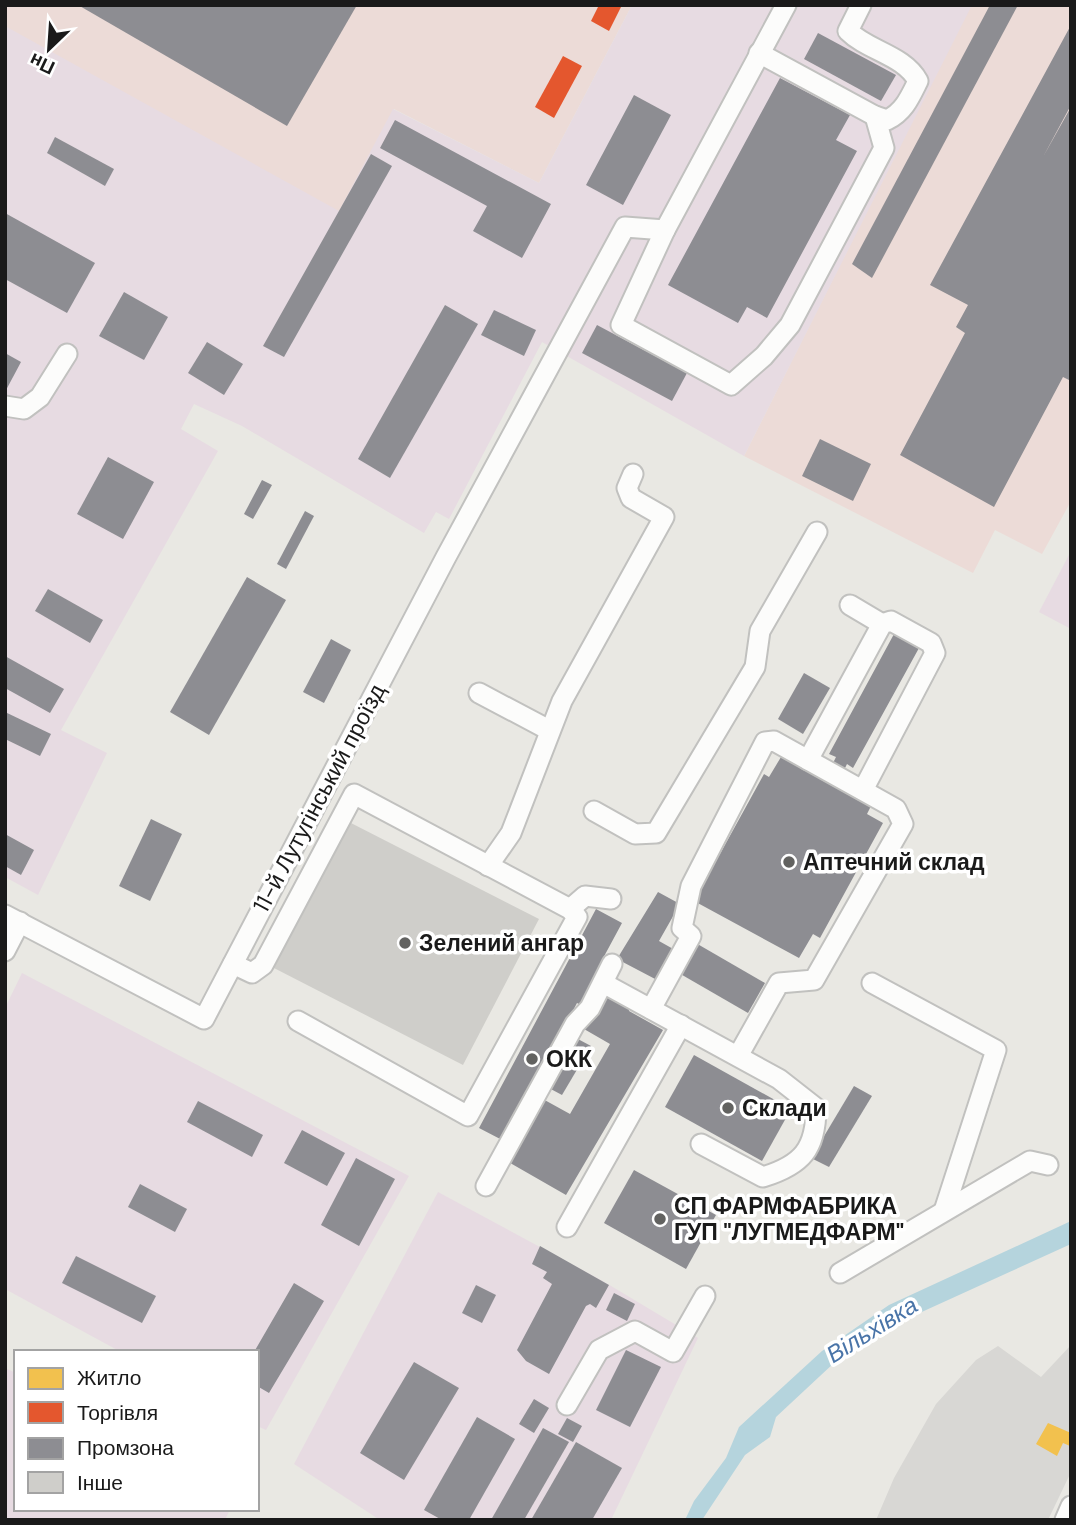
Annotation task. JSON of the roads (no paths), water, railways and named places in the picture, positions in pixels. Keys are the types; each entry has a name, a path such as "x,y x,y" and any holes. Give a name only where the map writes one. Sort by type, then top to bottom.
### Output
{"street":[{"path":"786,5 665,230 621,325 731,385 764,356 790,325 884,148 875,116"},
{"path":"759,53 875,116 887,120 896,116 906,105 918,81 912,69 856,39 848,31 861,5"},
{"name":"11-й Лутугінський проїзд","path":"13,918 204,1019 446,557 544,381 625,227 665,230"},
{"path":"5,407 24,409 40,397 67,354"},
{"path":"488,866 511,833 548,730 664,517 631,498 628,488 633,474"},
{"path":"594,811 635,834 656,833 755,667 761,631 817,532"},
{"path":"850,606 882,624"},
{"path":"808,760 882,624 891,621 931,643 935,653 863,790"},
{"path":"479,693 548,730"},
{"path":"651,1009 691,936 682,928 691,886 765,742 774,740 895,809 903,824 814,980 779,983 738,1056"},
{"path":"233,964 251,973 263,965 355,794 570,909 578,917 468,1116 298,1021"},
{"path":"570,909 585,897 611,899"},
{"path":"5,951 13,918"},
{"path":"486,1186 575,1024 590,1008 612,964"},
{"path":"603,983 779,1079 816,1108 816,1129 806,1153 784,1170 763,1177 701,1144"},
{"path":"872,983 996,1049 944,1211"},
{"path":"567,1227 681,1025"},
{"path":"839,1273 1030,1161 1048,1166"},
{"path":"566,1405 599,1350 635,1331 673,1352 705,1296"},
{"path":"1065,1520 1071,1506"}],"water":[{"name":"Вільхівка","path":"1071,1221 1071,1244 880,1331 849,1349 776,1417 770,1437 745,1455 702,1520 685,1520 694,1501 726,1458 739,1427 822,1351 889,1305"}],"place":[{"name":"Аптечний склад","path":"789,862"},
{"name":"Зелений ангар","path":"405,943"},
{"name":"ОКК","path":"532,1059"},
{"name":"Склади","path":"728,1108"},
{"name":"СП ФАРМФАБРИКА ГУП \"ЛУГМЕДФАРМ\"","path":"660,1219"}]}
